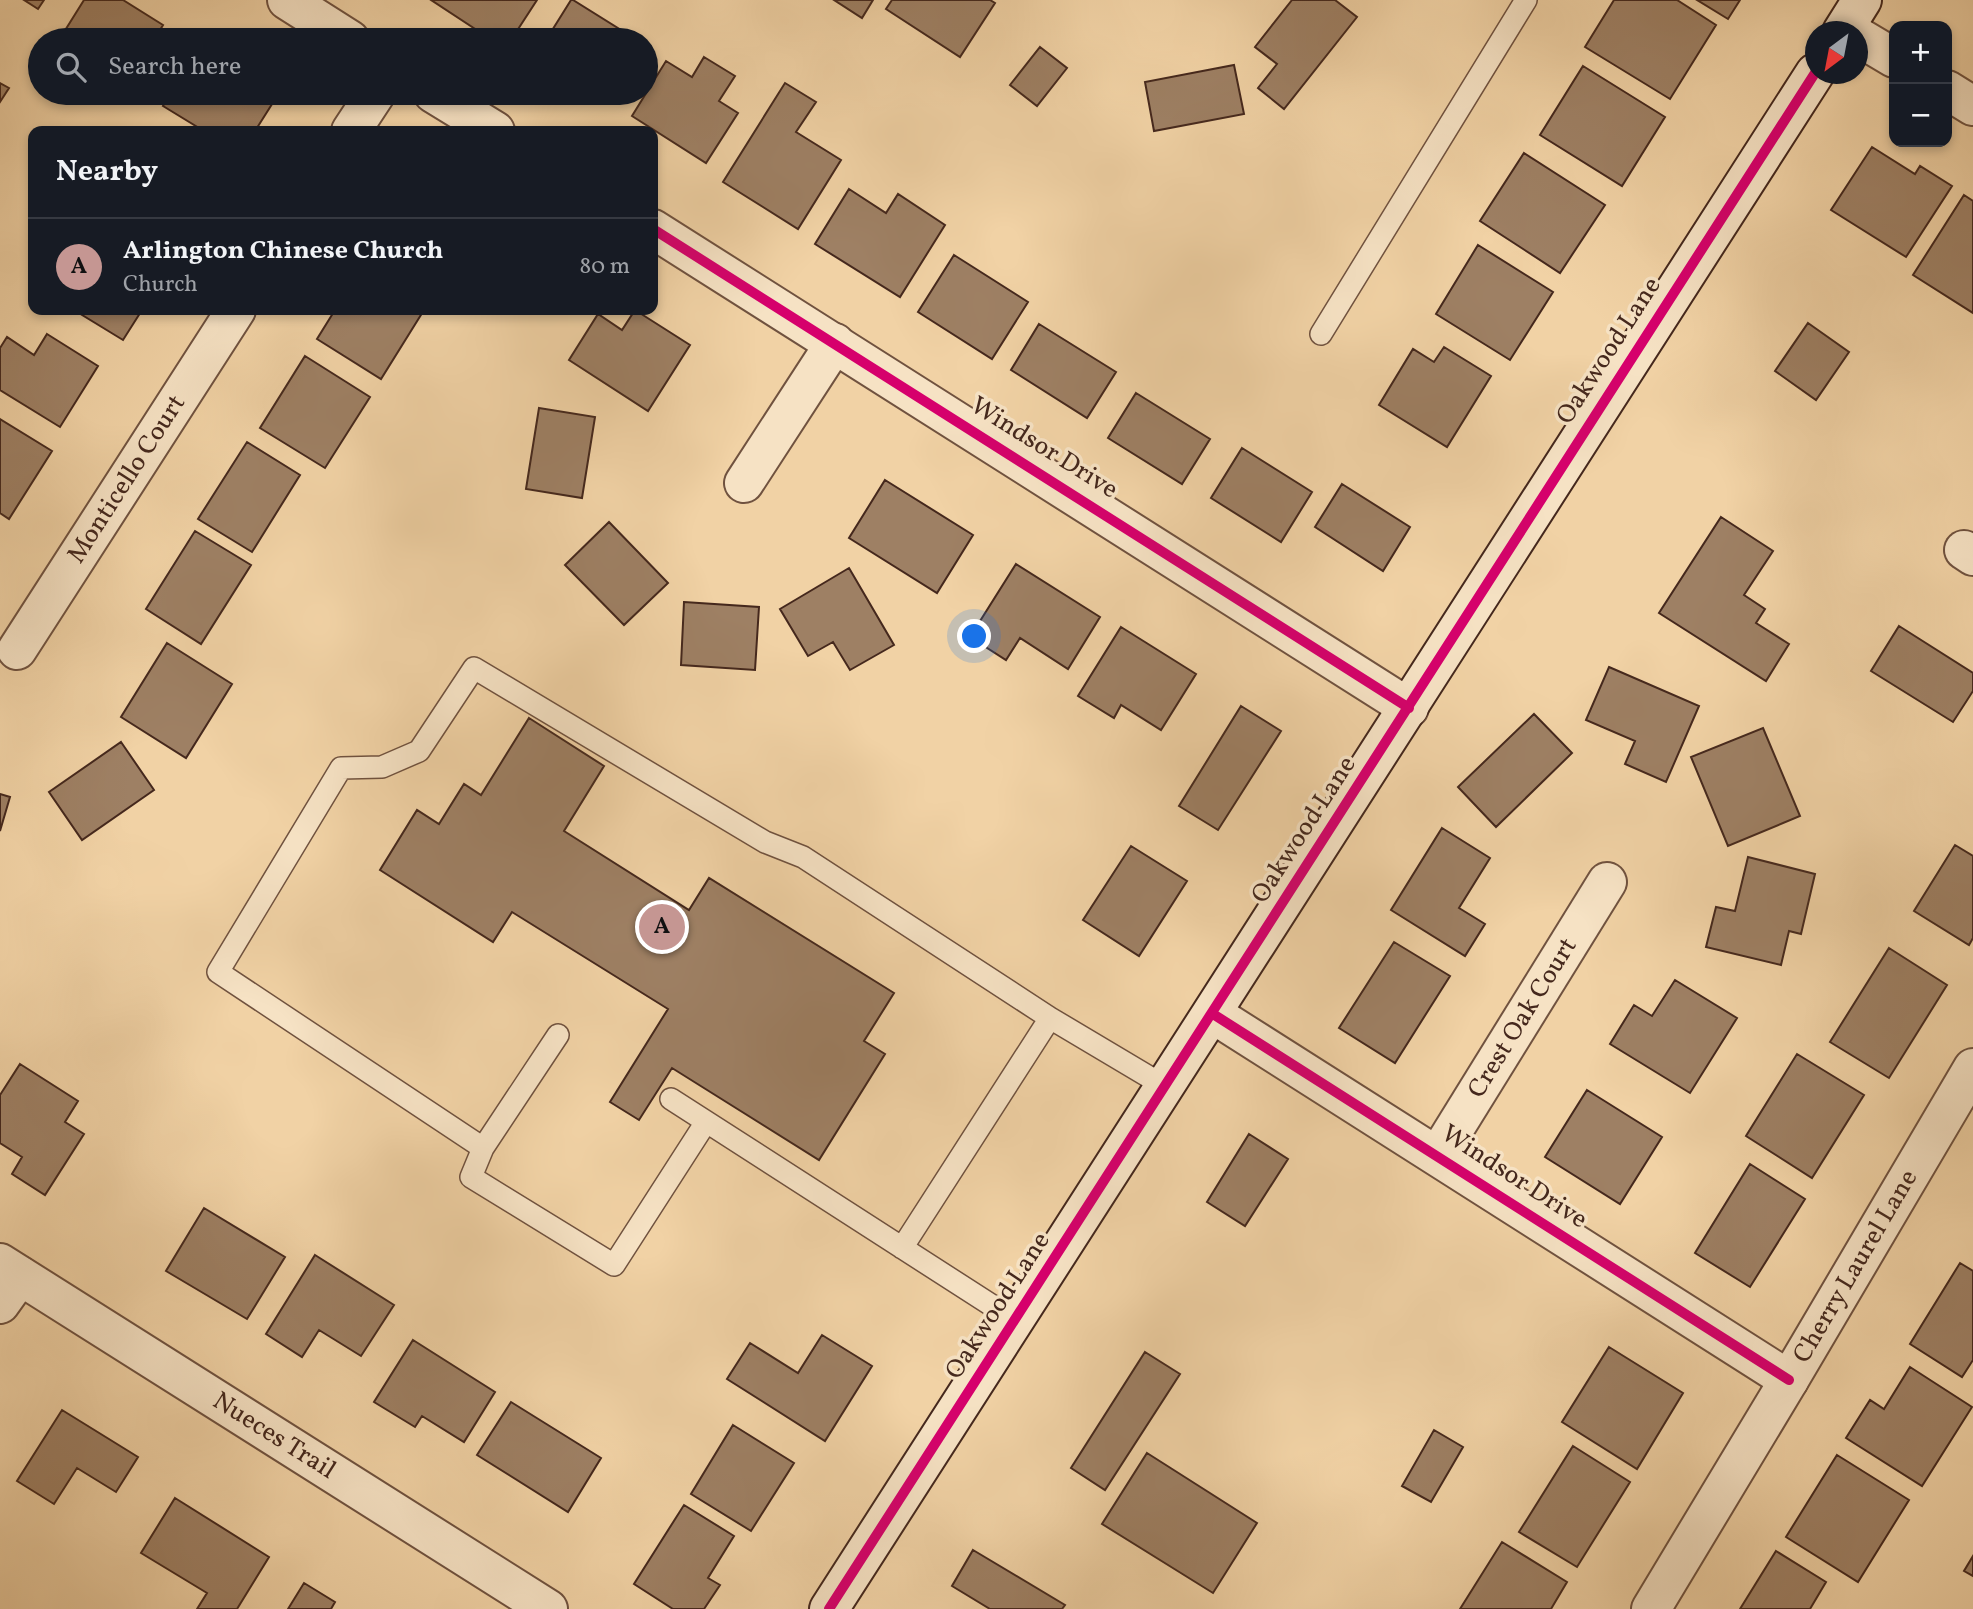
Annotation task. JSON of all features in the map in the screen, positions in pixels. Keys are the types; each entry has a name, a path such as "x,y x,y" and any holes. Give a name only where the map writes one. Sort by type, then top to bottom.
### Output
{"street":[{"path":"287,0 331,28"},
{"path":"1868,38 1889,54"},
{"name":"Oakwood Lane","path":"829,1609 1808,84"},
{"path":"1952,93 1973,106"},
{"path":"354,126 368,105"},
{"path":"453,105 487,126"},
{"name":"Windsor Drive","path":"658,232 1409,708"},
{"name":"Monticello Court","path":"17,650 233,315"},
{"path":"744,483 835,343"},
{"name":"Crest Oak Court","path":"1438,1155 1608,882"},
{"name":"Windsor Drive","path":"1213,1014 1790,1380"},
{"name":"Cherry Laurel Lane","path":"1651,1609 1790,1380 1973,1068"},
{"name":"Nueces Trail","path":"7,1281 548,1609"}],"lane":[{"path":"1321,334 1526,0"},
{"path":"483,1148 218,972 341,768 382,767 419,751 474,668 765,842 803,857 1050,1018 1166,1087"},
{"path":"902,1248 1050,1018"},
{"path":"558,1035 483,1148 471,1177 614,1265 706,1122"},
{"path":"671,1099 1016,1321"}],"building":[{"path":"24,0 44,0 38,9"},
{"path":"84,0 123,0 163,25 161,28 66,28"},
{"path":"431,0 537,0 519,28 474,28"},
{"path":"573,0 618,28 554,28"},
{"path":"834,0 873,0 862,18"},
{"path":"892,0 990,0 995,3 960,57 886,9"},
{"path":"1292,0 1335,0 1357,17 1284,109 1258,88 1277,64 1255,47"},
{"path":"1614,0 1677,0 1716,25 1670,99 1585,47"},
{"path":"1697,0 1740,0 1728,19"},
{"path":"1040,47 1067,68 1037,106 1010,85"},
{"path":"704,57 735,76 719,101 738,113 706,163 658,133 658,126 648,126 632,116 639,105 658,105 658,74 666,61 692,77"},
{"path":"1234,65 1244,114 1154,131 1145,82"},
{"path":"1583,66 1665,117 1622,186 1540,135"},
{"path":"0,83 9,88 0,102"},
{"path":"785,83 816,102 796,132 841,160 798,229 723,182"},
{"path":"271,105 258,126 196,126 163,106"},
{"path":"1872,147 1915,174 1920,166 1952,186 1906,257 1831,210"},
{"path":"1524,153 1605,205 1560,273 1480,221"},
{"path":"849,189 886,213 898,194 945,225 900,297 815,244"},
{"path":"1964,195 1973,201 1973,313 1913,275"},
{"path":"1478,245 1553,292 1510,360 1436,314"},
{"path":"954,255 1028,302 992,359 918,312"},
{"path":"82,315 139,315 123,340"},
{"path":"332,315 421,315 381,379 317,339"},
{"path":"597,315 622,330 632,315 643,315 690,345 648,411 569,360"},
{"path":"1808,323 1849,352 1816,400 1775,371"},
{"path":"1039,324 1116,372 1087,418 1011,370"},
{"path":"47,334 98,366 60,427 0,390 0,348 7,337 34,355"},
{"path":"1444,347 1491,376 1447,447 1379,405 1413,349 1434,362"},
{"path":"305,356 370,397 325,468 260,428"},
{"path":"1136,393 1210,439 1182,484 1108,438"},
{"path":"539,408 595,417 582,498 526,489"},
{"path":"0,419 52,451 9,519 0,513"},
{"path":"247,442 300,475 252,552 198,519"},
{"path":"1242,448 1312,492 1281,542 1211,498"},
{"path":"885,480 973,535 937,593 849,538"},
{"path":"1342,484 1410,527 1383,571 1315,527"},
{"path":"1721,517 1773,551 1744,595 1765,609 1756,623 1789,644 1766,681 1659,613"},
{"path":"609,522 668,583 624,625 565,565"},
{"path":"195,531 251,565 201,644 146,609"},
{"path":"1016,564 1100,617 1068,669 1020,638 1006,660 970,637"},
{"path":"849,568 894,645 850,670 833,642 808,656 780,609"},
{"path":"684,602 759,607 755,670 681,665"},
{"path":"1899,626 1973,673 1973,691 1953,722 1871,671"},
{"path":"1121,627 1196,674 1161,730 1121,705 1114,718 1078,696"},
{"path":"167,643 232,684 186,758 121,717"},
{"path":"1609,667 1699,706 1666,782 1625,764 1635,741 1586,720"},
{"path":"1241,706 1281,731 1218,830 1179,806"},
{"path":"1534,714 1572,753 1496,827 1458,787"},
{"path":"529,718 604,766 564,831 689,910 709,878 894,993 864,1041 885,1054 819,1160 672,1068 639,1120 610,1102 668,1009 512,912 493,942 380,870 417,810 439,824 464,784 481,795"},
{"path":"1763,728 1800,816 1728,846 1691,757"},
{"path":"121,742 154,790 82,840 49,792"},
{"path":"0,794 10,797 0,831"},
{"path":"1442,828 1490,858 1459,908 1485,924 1465,956 1391,910"},
{"path":"1955,845 1973,856 1973,938 1969,945 1914,911"},
{"path":"1131,846 1187,881 1139,956 1083,920"},
{"path":"1748,857 1815,874 1801,934 1789,931 1781,965 1706,947 1716,907 1735,911"},
{"path":"1394,942 1450,976 1395,1063 1339,1028"},
{"path":"1889,948 1947,985 1889,1078 1830,1042"},
{"path":"1675,980 1737,1018 1690,1093 1610,1044 1634,1005 1652,1016"},
{"path":"1797,1054 1864,1095 1812,1178 1746,1136"},
{"path":"20,1064 78,1101 65,1122 84,1134 45,1195 12,1174 22,1157 0,1143 0,1095"},
{"path":"1587,1090 1662,1137 1620,1204 1545,1157"},
{"path":"1249,1134 1288,1159 1245,1226 1207,1202"},
{"path":"1750,1164 1805,1199 1750,1287 1695,1253"},
{"path":"204,1208 285,1257 247,1319 166,1271"},
{"path":"315,1255 394,1305 361,1356 319,1330 302,1357 266,1334"},
{"path":"1960,1263 1973,1271 1973,1360 1962,1377 1910,1344"},
{"path":"822,1335 872,1366 825,1441 727,1379 750,1343 798,1373"},
{"path":"413,1340 495,1392 464,1442 422,1416 415,1427 374,1402"},
{"path":"1609,1347 1683,1393 1637,1469 1562,1422"},
{"path":"1145,1352 1180,1374 1105,1490 1071,1468"},
{"path":"1910,1367 1972,1407 1922,1486 1846,1438 1870,1400 1884,1409"},
{"path":"511,1402 601,1458 568,1512 477,1455"},
{"path":"62,1410 138,1457 116,1492 77,1468 54,1504 17,1481"},
{"path":"733,1425 794,1463 751,1531 691,1494"},
{"path":"1434,1430 1463,1447 1431,1502 1402,1486"},
{"path":"1573,1446 1630,1482 1577,1567 1519,1532"},
{"path":"1147,1453 1257,1523 1213,1593 1102,1524"},
{"path":"1837,1455 1909,1500 1858,1582 1786,1537"},
{"path":"175,1498 269,1557 237,1609 197,1609 207,1593 141,1553"},
{"path":"684,1505 734,1536 708,1578 720,1585 704,1609 673,1609 634,1584"},
{"path":"1502,1542 1567,1582 1551,1609 1460,1609"},
{"path":"973,1550 1065,1605 1062,1609 990,1609 952,1586"},
{"path":"1776,1551 1826,1582 1810,1609 1740,1609"},
{"path":"1973,1556 1973,1576 1964,1571"},
{"path":"304,1583 335,1602 331,1609 288,1609"}],"cycle path":[{"path":"829,1609 1808,84"},
{"path":"658,232 1409,708"},
{"path":"1213,1014 1789,1380"}],"place":[{"name":"Arlington Chinese Church","path":"662,927"}]}
